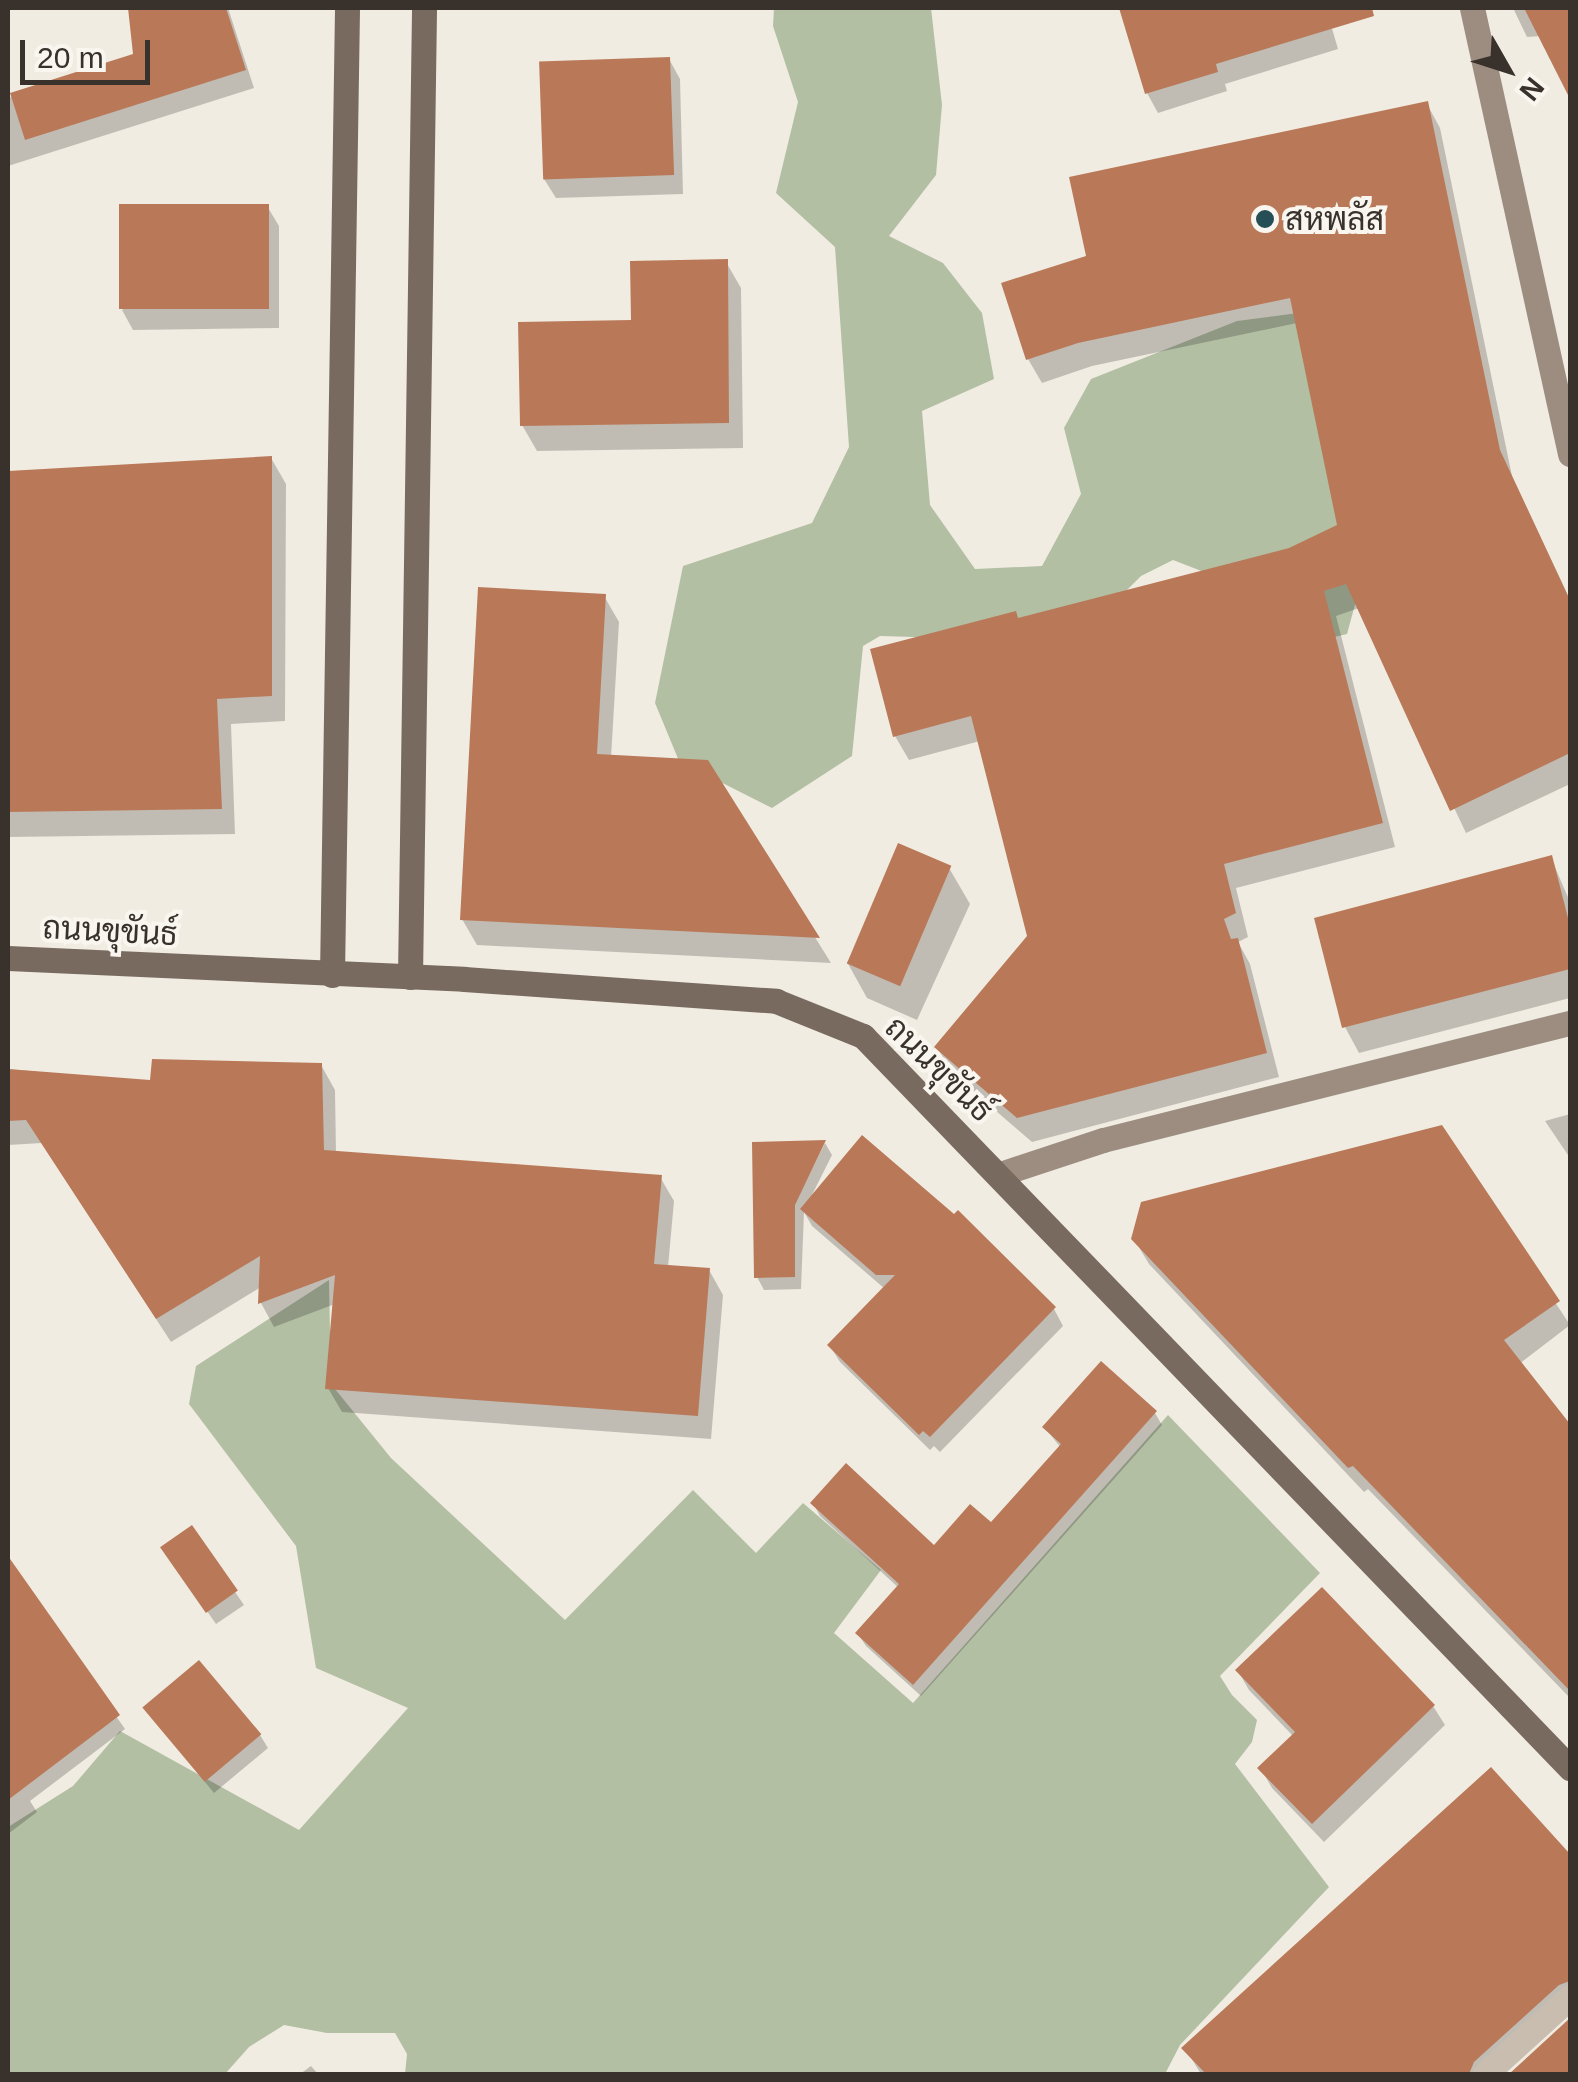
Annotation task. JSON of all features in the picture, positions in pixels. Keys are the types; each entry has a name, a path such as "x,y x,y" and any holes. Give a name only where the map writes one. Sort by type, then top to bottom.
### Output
{"main road":[{"path":"332,975 347,8"},
{"path":"410,977 424,8"},
{"name":"ถนนขุขันธ์","path":"8,958 410,977 776,1001 862,1036 1000,1174 1570,1768"}],"street":[{"path":"1472,8 1570,454"},
{"path":"1000,1174 1103,1140 1570,1023"},
{"path":"1485,2074 1570,1997"}],"green space":[{"path":"774,8 931,8 942,105 936,175 889,236 943,263 982,313 994,379 922,411 930,505 975,569 1042,566 1081,494 1064,428 1091,379 1237,321 1298,313 1359,590 1347,634 1283,649 1240,586 1173,560 1141,576 1103,614 1055,641 880,636 863,646 852,756 772,808 679,761 655,703 683,566 812,523 849,447 835,247 776,193 798,102 773,26"},
{"path":"329,1280 331,1384 391,1458 565,1620 693,1490 756,1553 803,1503 881,1570 834,1633 913,1703 1168,1415 1320,1573 1220,1676 1232,1695 1257,1720 1252,1742 1235,1764 1329,1887 1180,2045 1165,2074 405,2074 407,2054 395,2033 327,2033 284,2025 249,2047 225,2074 8,2074 8,1827 73,1786 120,1731 299,1830 408,1708 316,1668 296,1546 189,1404 196,1366"}],"building":[{"path":"128,8 226,8 246,70 25,140 10,93 133,54"},
{"path":"1119,8 1372,8 1374,16 1216,64 1218,72 1145,94"},
{"path":"1524,8 1570,8 1570,99"},
{"path":"670,57 674,175 543,179 539,62"},
{"path":"1428,101 1500,450 1570,600 1570,753 1450,811 1346,584 1324,591 1383,823 1224,864 1236,913 1224,919 1231,939 1238,938 1267,1053 1017,1118 934,1047 1027,936 971,716 893,737 870,649 1016,611 1018,618 1289,548 1337,525 1290,298 1078,343 1026,360 1001,283 1086,256 1069,177"},
{"path":"119,204 269,204 269,309 119,309"},
{"path":"728,259 729,423 520,426 518,322 631,320 630,261"},
{"path":"272,456 272,696 217,699 222,809 8,812 8,471"},
{"path":"478,587 606,594 597,754 708,760 820,938 460,920"},
{"path":"898,843 951,866 900,986 847,964"},
{"path":"1552,855 1570,926 1570,969 1342,1028 1314,918"},
{"path":"152,1059 322,1063 324,1150 662,1175 654,1264 710,1268 698,1416 325,1389 335,1275 258,1304 260,1256 156,1319 26,1120 8,1121 8,1069 150,1080"},
{"path":"1442,1125 1560,1301 1504,1340 1570,1424 1570,1691 1353,1466 1348,1468 1131,1239 1141,1202"},
{"path":"862,1135 954,1214 958,1210 1056,1307 930,1437 923,1431 919,1435 827,1345 895,1275 876,1275 800,1209"},
{"path":"826,1140 795,1205 795,1277 754,1278 752,1142"},
{"path":"1101,1361 1157,1411 913,1685 855,1633 899,1584 810,1503 846,1463 934,1545 970,1504 991,1522 1061,1444 1042,1427"},
{"path":"192,1525 238,1591 206,1613 160,1547"},
{"path":"8,1556 120,1715 8,1800"},
{"path":"1322,1587 1435,1705 1312,1824 1257,1768 1295,1732 1235,1670"},
{"path":"199,1660 261,1734 205,1782 142,1708"},
{"path":"1491,1767 1570,1854 1570,1981 1559,1985 1474,2062 1469,2074 1206,2074 1181,2048"},
{"path":"1570,2018 1570,2074 1509,2074"}],"place":[{"name":"สหพลัส","path":"1265,219"}]}
